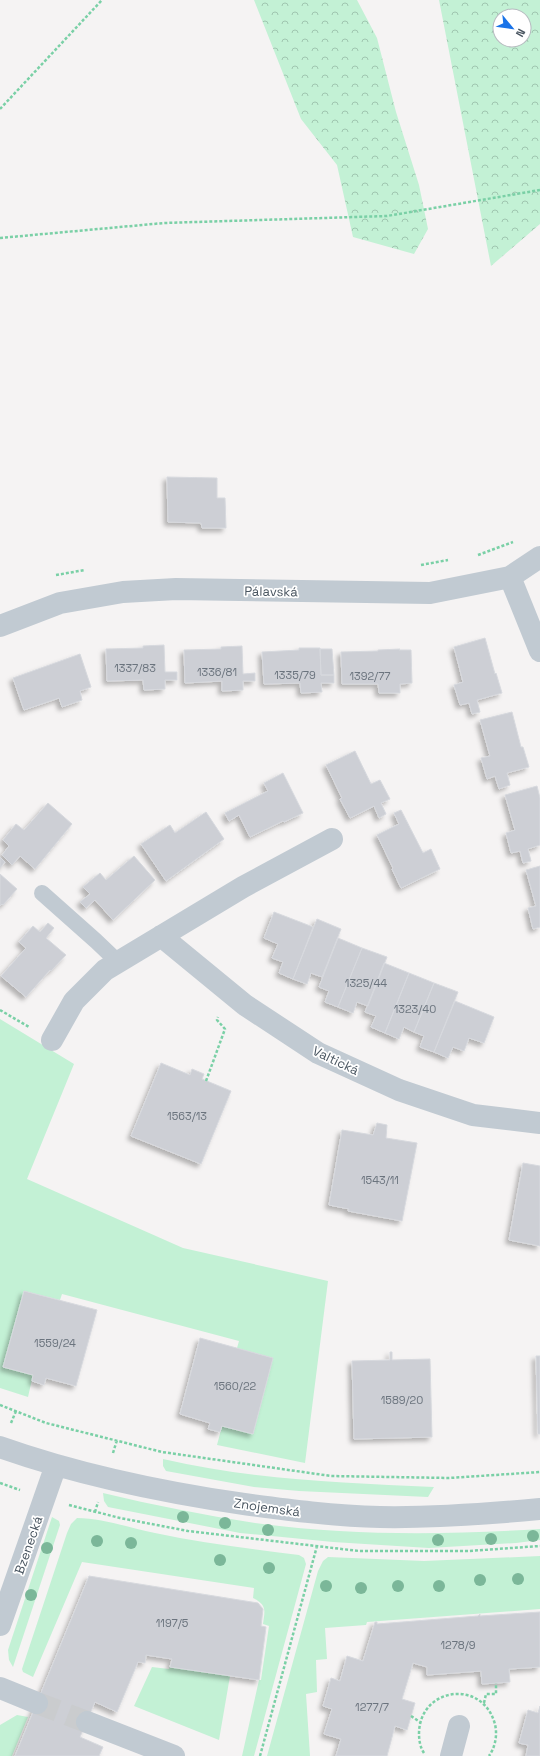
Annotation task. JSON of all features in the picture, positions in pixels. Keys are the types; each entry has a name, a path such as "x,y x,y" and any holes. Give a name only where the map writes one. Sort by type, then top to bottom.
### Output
{"street":[{"name":"Pálavská","path":"0,626 60,604 123,592 176,589 430,593 510,577 540,557"},
{"path":"510,577 540,651"},
{"path":"52,1040 74,1002 106,970 243,888 332,840"},
{"name":"Valtická","path":"161,936 245,1005 318,1054 399,1090 473,1115 540,1123"},
{"name":"Znojemská","path":"0,1447 56,1465 160,1490 305,1512 379,1517 460,1516 540,1509"},
{"name":"Bzenecká","path":"0,1625 56,1465"},
{"path":"0,1688 37,1703"},
{"path":"87,1722 174,1756"},
{"path":"451,1756 459,1726"}],"lane":[{"path":"42,893 96,940 118,962"}],"path":[{"path":"0,109 102,0"},
{"path":"0,238 164,223 386,216 540,190"},
{"path":"206,1081 225,1029 217,1020 230,993"},
{"path":"0,1010 52,1040"},
{"path":"0,1405 46,1423 162,1452 331,1476 449,1478 540,1472"},
{"path":"260,1756 317,1546"},
{"path":"484,1703 486,1694 496,1694 496,1683"},
{"path":"411,1716 420,1722"}],"green space":[{"path":"254,0 357,0 377,38 396,112 419,185 428,229 414,254 353,237 337,165 301,119"},
{"path":"439,0 540,0 540,224 491,266"},
{"path":"0,1019 74,1064 27,1179 183,1248 328,1281 305,1463 217,1445 222,1426 253,1434 273,1358 237,1348 239,1341 62,1294 60,1300 24,1291 3,1367 33,1375 28,1397 0,1388"},
{"path":"163,1459 230,1472 264,1476 332,1482 434,1487 428,1497 299,1491 254,1487 166,1471 163,1466"},
{"path":"103,1493 198,1513 255,1523 290,1527 397,1533 540,1529 540,1540 516,1543 429,1548 333,1542 240,1533 108,1507 104,1501"},
{"path":"52,1517 59,1521 60,1525 13,1667 9,1660 8,1650"},
{"path":"77,1518 106,1521 145,1531 191,1540 299,1555 304,1558 306,1564 254,1756 242,1756 259,1680 261,1680 269,1626 263,1624 264,1608 261,1603 253,1598 254,1588 82,1562 33,1677 23,1672 22,1669 67,1533 71,1524"},
{"path":"540,1556 540,1609 367,1622 366,1625 325,1628 327,1659 316,1660 317,1692 306,1694 310,1756 267,1756 318,1571 323,1561 328,1557 424,1561"},
{"path":"152,1667 169,1669 170,1667 230,1676 219,1740 134,1706"},
{"path":"17,1715 28,1717 12,1756 0,1756 0,1725"}],"building":[{"path":"167,477 217,478 217,498 225,498 226,528 202,528 201,523 168,522"},
{"path":"485,638 502,693 477,700 480,712 472,714 469,703 460,705 454,685 463,682 454,647"},
{"path":"164,645 165,672 177,672 177,680 165,680 165,689 144,690 143,680 107,681 106,649 143,648 143,646"},
{"path":"242,646 243,674 255,673 255,681 243,681 243,690 222,691 222,681 185,683 184,650 221,649 221,647"},
{"path":"299,648 320,648 321,675 334,675 334,683 321,683 322,692 301,693 300,683 264,684 262,652 299,650"},
{"path":"320,649 332,649 334,675 321,675"},
{"path":"400,649 399,650 411,650 412,683 400,684 400,693 379,693 378,684 342,684 341,652"},
{"path":"80,654 91,687 80,691 82,700 62,707 59,698 24,710 13,678"},
{"path":"512,712 521,747 523,747 529,767 507,773 510,785 499,789 495,776 487,779 481,758 490,756 480,720"},
{"path":"355,751 371,784 380,780 390,799 381,803 386,814 379,818 374,806 350,818 340,799 342,798 326,765"},
{"path":"283,773 303,813 250,837 239,815 229,821 225,813 268,791 264,783"},
{"path":"537,786 540,798 540,845 528,849 531,861 523,863 520,851 511,853 506,833 515,830 505,795"},
{"path":"48,803 72,824 35,869 20,856 12,865 2,855 9,846 3,840 16,824 24,830"},
{"path":"401,810 423,853 431,849 440,869 401,888 377,835 399,824 394,813"},
{"path":"206,812 224,839 166,881 141,844 170,825 175,833"},
{"path":"134,856 155,880 113,920 95,900 86,908 80,902 90,894 83,887 100,873 106,880"},
{"path":"0,857 5,862 0,868"},
{"path":"540,866 540,927 533,929 528,908 536,906 526,870"},
{"path":"0,874 17,889 3,905 2,904 0,906"},
{"path":"274,912 313,927 293,979 279,973 283,962 272,958 278,944 264,938"},
{"path":"317,919 341,929 322,977 311,973 307,984 293,979"},
{"path":"48,923 54,928 46,938 66,955 51,971 50,970 26,997 1,976 26,948 19,942 33,926 40,932"},
{"path":"338,938 362,948 338,1007 325,1002 329,991 319,987"},
{"path":"362,948 387,957 368,1006 357,1002 353,1013 338,1007"},
{"path":"384,963 409,973 385,1033 371,1027 376,1016 365,1012"},
{"path":"409,973 434,983 414,1032 404,1027 399,1039 385,1033"},
{"path":"434,983 458,992 434,1052 420,1047 424,1036 414,1032"},
{"path":"455,1001 494,1017 484,1043 469,1038 464,1051 453,1047 448,1058 434,1052"},
{"path":"161,1063 190,1075 192,1069 204,1074 202,1079 231,1091 201,1164 131,1136"},
{"path":"377,1123 387,1125 386,1138 417,1143 402,1221 348,1211 349,1209 329,1205 342,1130 373,1135"},
{"path":"523,1163 540,1166 540,1246 509,1240"},
{"path":"24,1291 97,1310 76,1386 46,1378 44,1385 32,1381 33,1375 3,1367"},
{"path":"200,1338 273,1358 253,1434 222,1426 220,1432 208,1429 210,1423 180,1414"},
{"path":"390,1352 392,1352 392,1360 430,1359 432,1437 354,1439 352,1361 390,1360"},
{"path":"536,1356 540,1356 540,1434 538,1434"},
{"path":"89,1576 258,1603 263,1609 261,1626 266,1627 259,1680 170,1667 172,1659 146,1655 145,1663 138,1662 117,1712 95,1702 80,1737 103,1747 99,1756 15,1756"},
{"path":"540,1612 540,1667 509,1669 510,1682 482,1684 481,1671 427,1675 427,1667 413,1663 402,1699 415,1703 407,1730 395,1726 387,1756 336,1756 341,1739 324,1734 332,1709 323,1706 331,1678 340,1681 347,1656 363,1661 375,1622 377,1622 377,1624 478,1616 480,1614 480,1616"},
{"path":"540,1706 540,1756 526,1756 528,1745 519,1743 528,1710 538,1713"}],"tunnel":[{"path":"37,1703 87,1722"}]}
